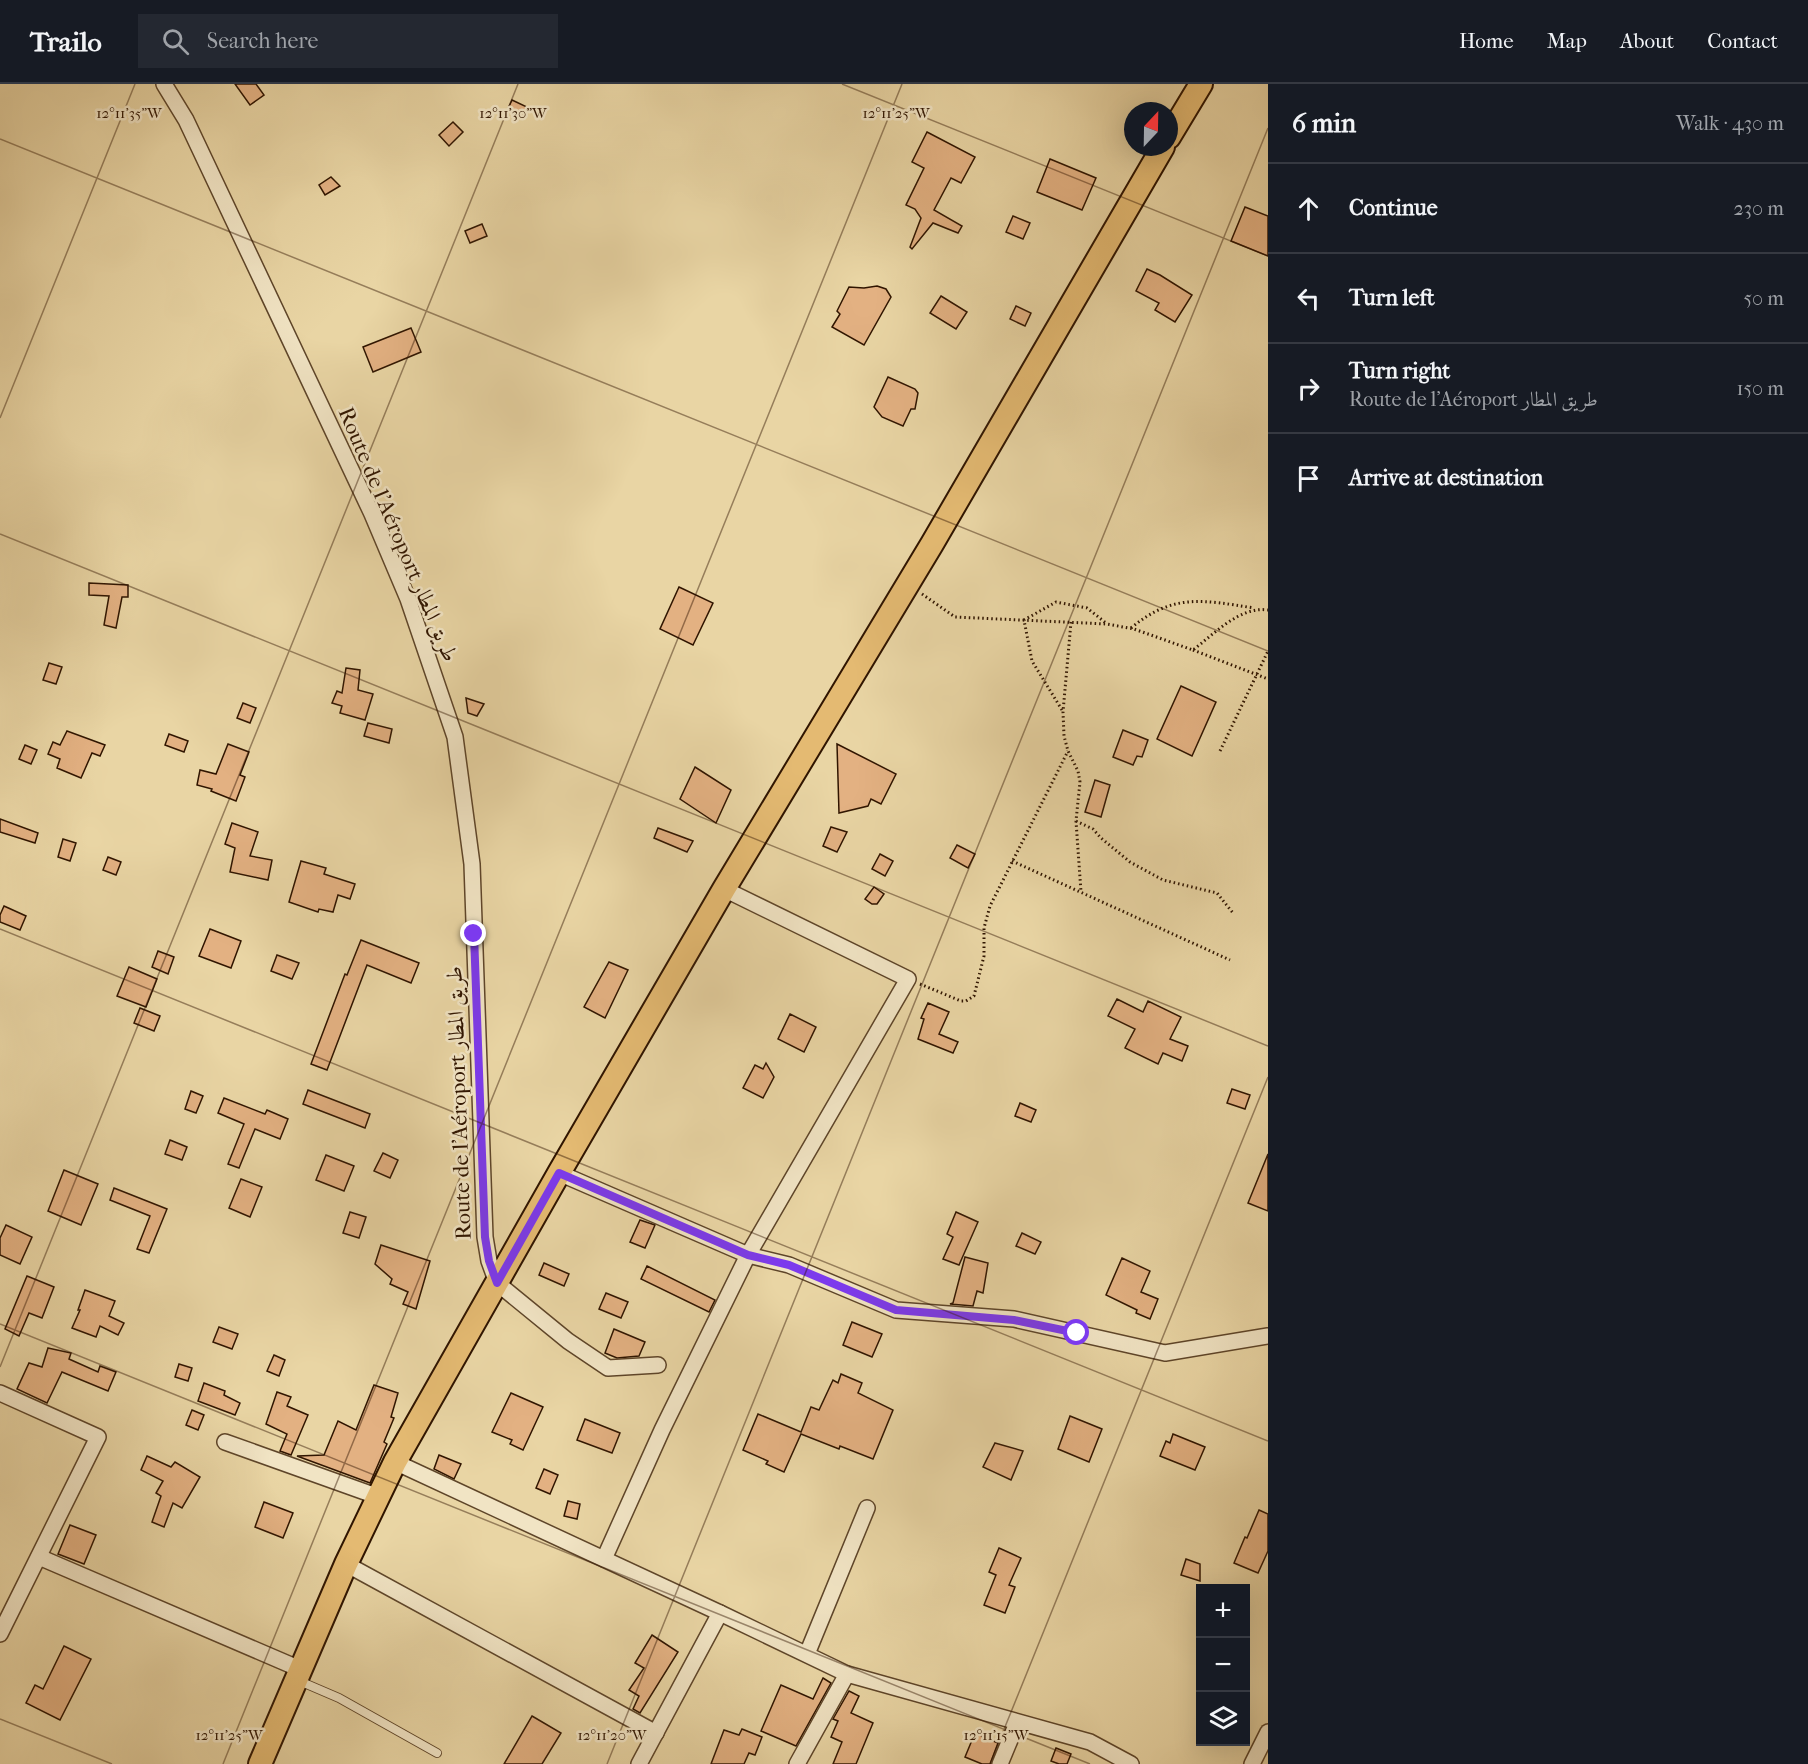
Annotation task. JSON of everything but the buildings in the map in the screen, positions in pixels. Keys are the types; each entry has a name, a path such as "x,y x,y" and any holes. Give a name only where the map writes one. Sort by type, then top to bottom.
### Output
{"main road":[{"path":"1178,122 1201,84"},
{"path":"260,1764 346,1564 395,1462 559,1173 724,890 908,585 1158,156"}],"street":[{"name":"Route de l'Aéroport طريق المطار","path":"164,84 186,120 372,514 424,642 455,737 472,864 485,1237 489,1261 497,1283"},
{"path":"604,1559 662,1430 748,1255 908,979 724,890"},
{"path":"559,1173 748,1255 789,1265 896,1310 1014,1320 1165,1353 1268,1336"},
{"path":"497,1283 568,1341 608,1368 658,1365"},
{"path":"0,1393 98,1437 0,1634"},
{"path":"225,1442 378,1497"},
{"path":"395,1462 847,1674 1090,1742 1131,1764"},
{"path":"807,1654 867,1508"},
{"path":"39,1557 298,1674"},
{"path":"346,1564 656,1734"},
{"path":"639,1764 720,1613"},
{"path":"796,1764 847,1674"},
{"path":"1000,1764 1017,1722"},
{"path":"1252,1764 1268,1732"}],"lane":[{"path":"298,1674 437,1753"}],"path":[{"path":"908,585 955,616 1107,624 1131,628 1268,680"},
{"path":"1131,628 1147,614 1182,601 1211,602 1268,610"},
{"path":"1024,620 1056,602 1087,608 1107,624"},
{"path":"1193,650 1242,614 1256,609"},
{"path":"1024,620 1032,661 1064,712"},
{"path":"1071,622 1064,736 1080,782 1076,821 1081,892"},
{"path":"1220,751 1268,651"},
{"path":"908,979 961,1001 974,996 984,956 986,917 1068,751"},
{"path":"1076,821 1093,829 1130,862 1163,880 1217,893 1233,913"},
{"path":"1012,861 1230,960"}],"route":[{"path":"474,934 485,1237 489,1261 497,1283 559,1173 748,1255 789,1265 896,1310 1014,1320 1077,1333"}]}
